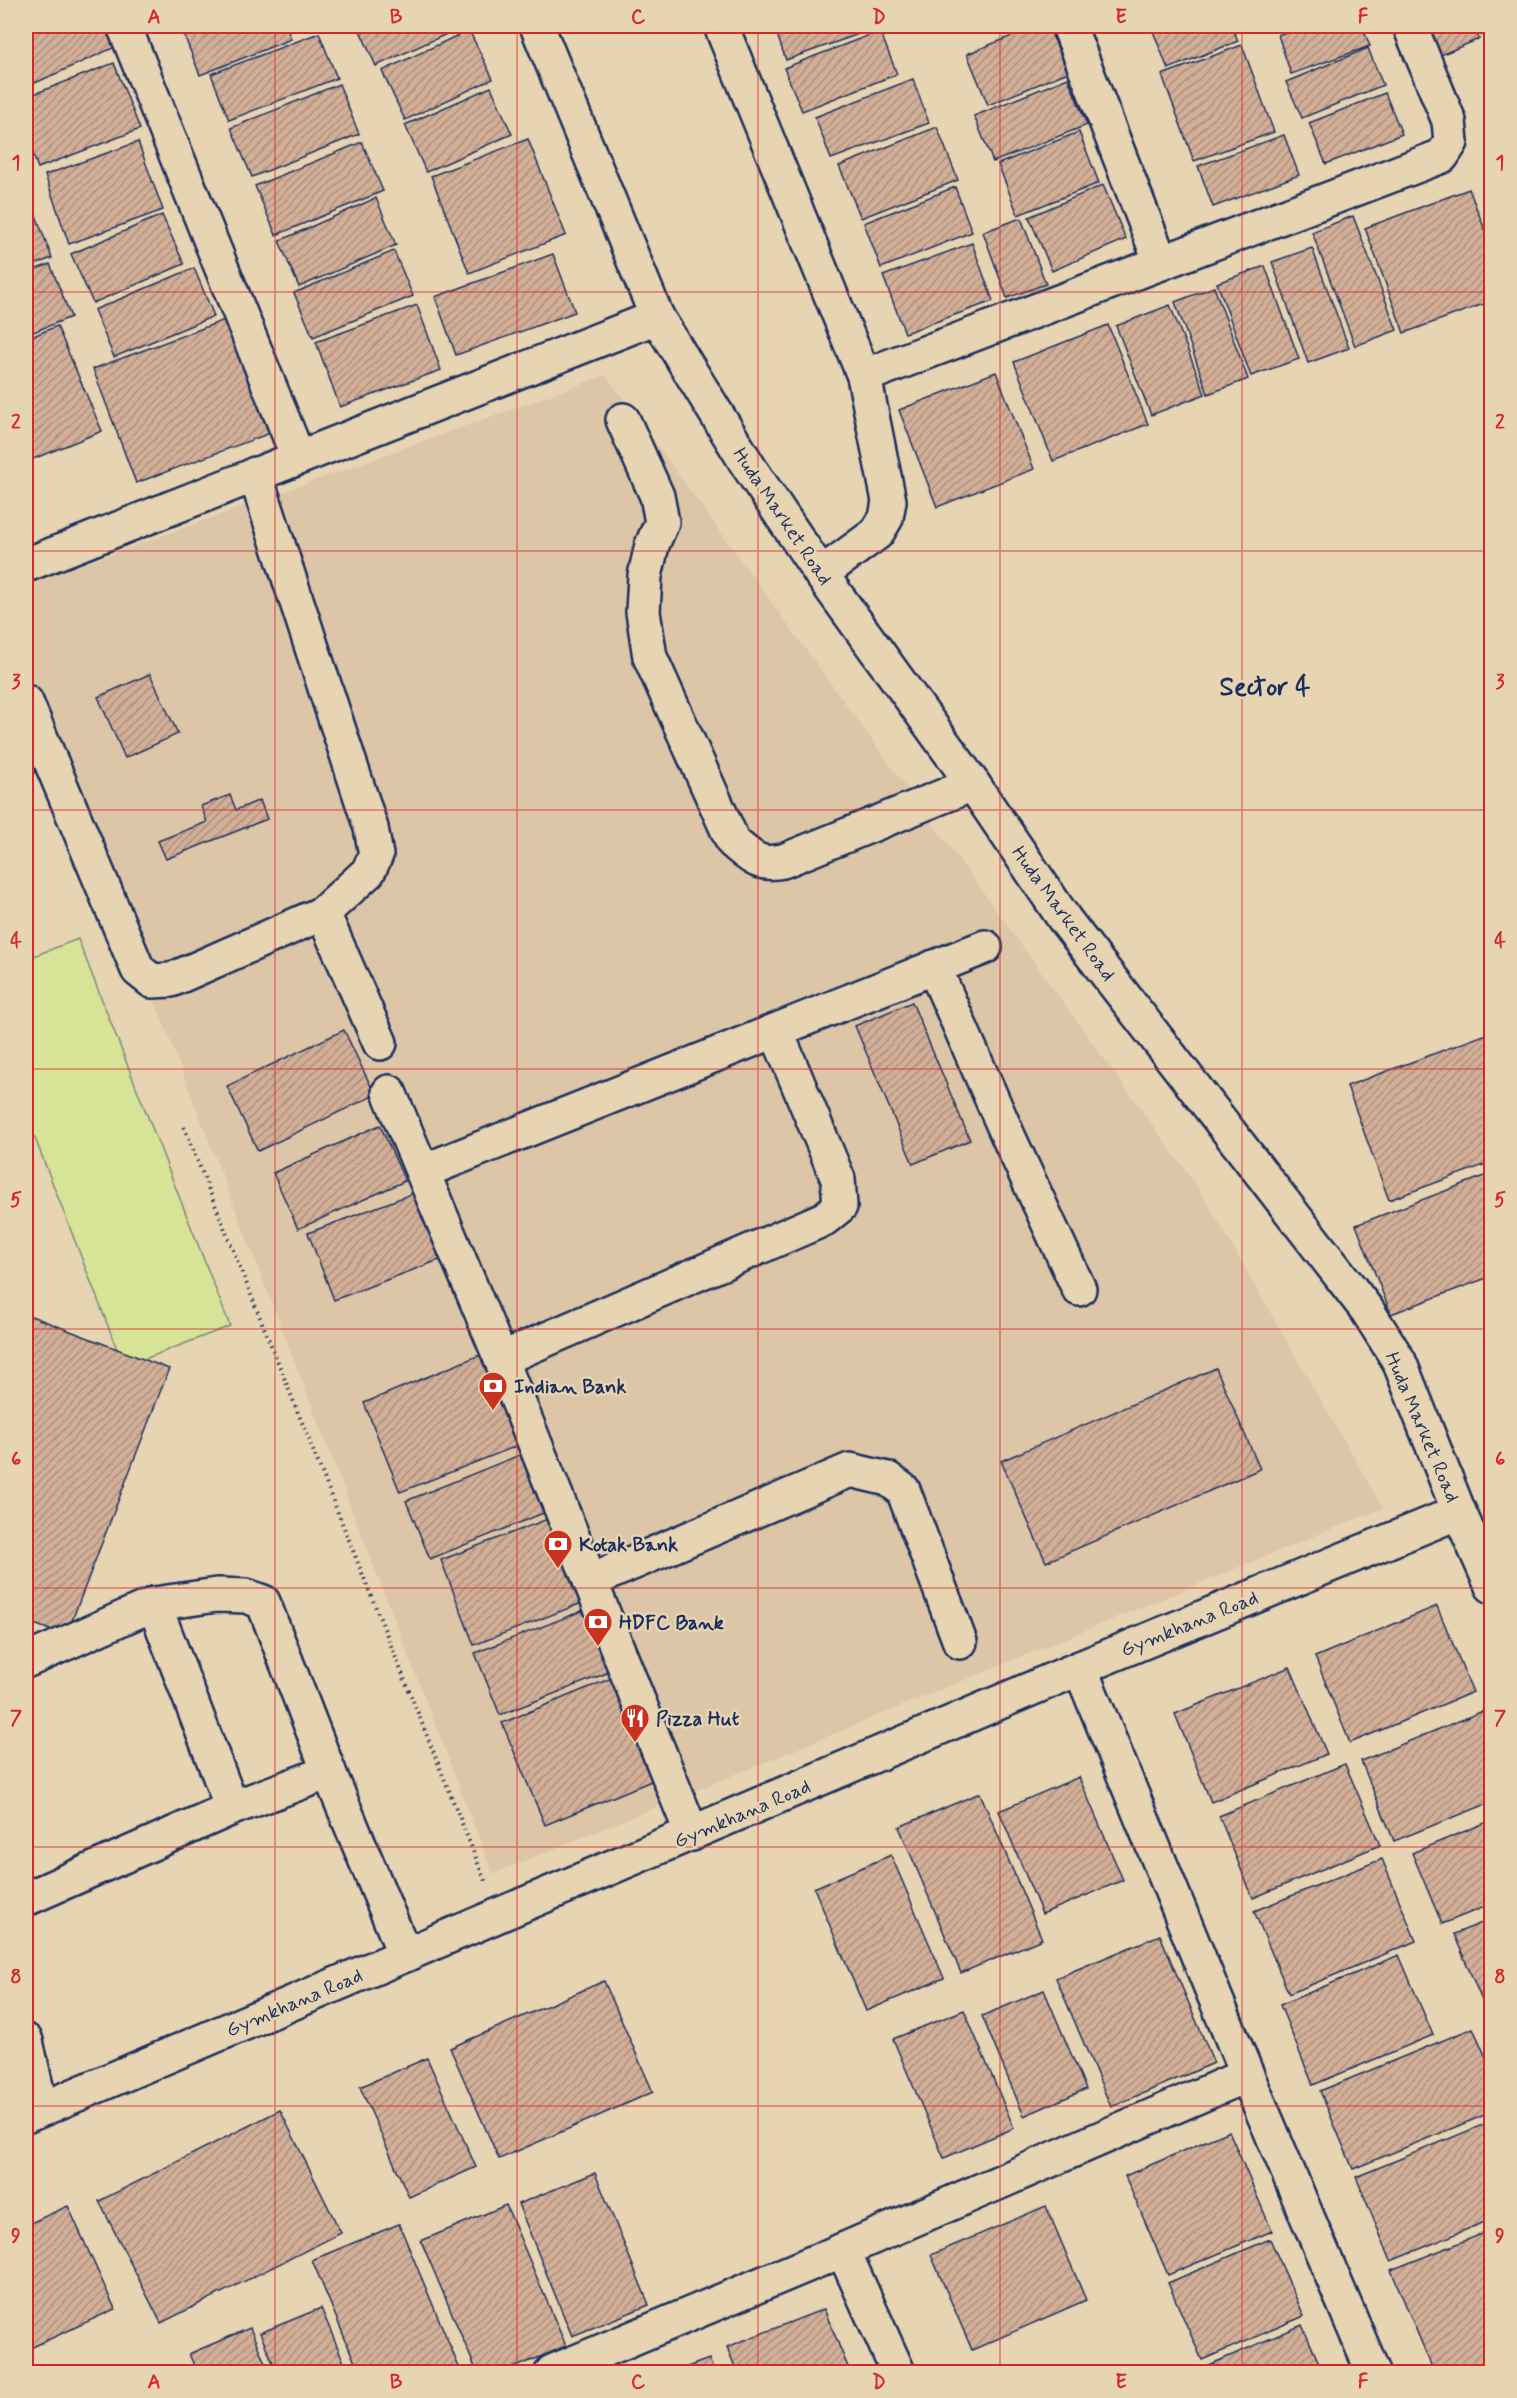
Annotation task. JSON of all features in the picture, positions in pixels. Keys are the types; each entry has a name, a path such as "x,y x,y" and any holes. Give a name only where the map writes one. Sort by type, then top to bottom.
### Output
{"street":[{"path":"124,26 298,457"},
{"name":"Huda Market Road","path":"537,26 657,317 749,467 821,574 973,784 1065,920 1367,1310 1399,1361 1491,1586"},
{"path":"721,26 864,376 889,501 886,518 877,533 821,574"},
{"path":"1069,26 1161,263"},
{"path":"864,376 1442,156 1451,142 1449,121 1410,26"},
{"path":"26,565 657,317"},
{"path":"623,420 657,496 662,522 652,545 645,576 643,612 651,657 734,842 753,860 768,864 783,861 973,784"},
{"path":"26,702 138,970 152,981 171,980 323,913 368,872 376,855 371,828 255,474"},
{"path":"323,913 380,1043"},
{"path":"424,1171 985,947"},
{"path":"934,967 1079,1289"},
{"path":"501,1359 824,1219 840,1206 838,1179 776,1030"},
{"path":"389,1092 501,1359 692,1834"},
{"path":"590,1581 850,1470 888,1479 903,1490 960,1642"},
{"name":"Gymkhana Road","path":"33,2112 1080,1668 1459,1512"},
{"path":"26,1661 154,1604 217,1595 246,1596 263,1602 328,1772 405,1955"},
{"path":"154,1604 232,1808"},
{"path":"1080,1668 1247,2075 1373,2373"},
{"path":"26,1899 232,1808 328,1772"},
{"path":"26,2041 33,2112"},
{"path":"552,2373 1247,2075"},
{"path":"843,2250 898,2373"}],"path":[{"path":"184,1126 498,1916"}],"shaded area":[{"path":"606,375 1200,1190 1383,1508 493,1874 26,669 26,585"}],"green space":[{"path":"78,939 230,1326 124,1367 26,1115 26,959"}],"building":[{"path":"26,26 113,26 122,44 26,87"},
{"path":"193,26 286,26 291,39 200,75 182,30"},
{"path":"358,26 464,26 376,66"},
{"path":"774,26 881,26 786,60"},
{"path":"1037,26 1048,26 1068,72 988,105 967,54"},
{"path":"1168,26 1232,26 1238,41 1168,69 1153,31"},
{"path":"1304,26 1362,26 1370,46 1291,74 1278,35"},
{"path":"1425,26 1474,26 1479,39 1438,56"},
{"path":"1480,26 1492,26 1492,33 1484,36"},
{"path":"469,30 493,79 405,120 382,71"},
{"path":"880,31 897,74 802,111 784,68"},
{"path":"319,33 337,78 229,120 211,74"},
{"path":"1242,45 1274,132 1194,161 1162,75"},
{"path":"1368,48 1383,85 1302,118 1286,82"},
{"path":"114,63 140,129 38,168 26,136 26,97"},
{"path":"1068,78 1087,125 993,162 974,116"},
{"path":"913,79 929,123 831,159 815,117"},
{"path":"339,84 359,134 252,177 231,128"},
{"path":"491,87 512,134 426,172 405,125"},
{"path":"1385,93 1402,134 1326,164 1309,123"},
{"path":"937,127 958,180 861,218 839,166"},
{"path":"1079,132 1099,183 1018,215 998,164"},
{"path":"1284,135 1299,175 1213,207 1198,166"},
{"path":"528,139 566,235 469,273 431,176"},
{"path":"138,142 163,210 69,244 45,175"},
{"path":"362,142 383,191 276,235 255,186"},
{"path":"1103,185 1126,239 1052,271 1029,217"},
{"path":"955,187 972,232 881,268 864,223"},
{"path":"1469,189 1492,248 1492,301 1404,333 1365,228"},
{"path":"376,198 396,245 299,287 279,241"},
{"path":"34,210 52,258 26,268 26,213"},
{"path":"162,215 184,264 93,303 71,254"},
{"path":"1353,216 1397,330 1355,346 1312,232"},
{"path":"1021,218 1046,284 1007,298 983,232"},
{"path":"972,243 993,301 905,333 883,276"},
{"path":"1312,248 1349,348 1308,363 1272,262"},
{"path":"394,251 413,296 313,337 294,293"},
{"path":"553,254 575,312 456,355 435,297"},
{"path":"50,264 71,317 26,335 26,273"},
{"path":"1265,266 1299,359 1251,376 1217,283"},
{"path":"194,268 214,316 114,357 94,310"},
{"path":"1214,287 1248,379 1208,394 1175,302"},
{"path":"417,305 441,370 340,407 316,342"},
{"path":"1170,305 1205,394 1151,415 1116,326"},
{"path":"230,318 273,432 136,483 93,369"},
{"path":"1108,325 1148,424 1053,461 1014,362"},
{"path":"57,326 102,431 26,462 26,339"},
{"path":"996,372 1034,469 937,507 899,410"},
{"path":"150,674 178,734 125,758 98,697"},
{"path":"230,795 236,810 260,800 267,819 166,859 158,841 207,822 201,806"},
{"path":"912,1002 970,1140 913,1164 855,1026"},
{"path":"344,1030 375,1095 258,1151 227,1086"},
{"path":"1492,1032 1492,1162 1389,1200 1347,1086"},
{"path":"380,1125 405,1181 298,1229 273,1173"},
{"path":"1492,1173 1492,1276 1391,1314 1356,1225"},
{"path":"422,1190 447,1257 334,1300 308,1233"},
{"path":"26,1314 169,1369 66,1636 26,1621"},
{"path":"480,1355 517,1446 400,1492 364,1403"},
{"path":"1216,1368 1260,1469 1046,1562 1001,1461"},
{"path":"527,1452 551,1510 430,1559 406,1501"},
{"path":"553,1517 587,1601 474,1645 441,1560"},
{"path":"1437,1606 1473,1692 1350,1743 1315,1657"},
{"path":"592,1607 617,1669 500,1715 475,1653"},
{"path":"1290,1667 1327,1754 1211,1802 1175,1714"},
{"path":"619,1675 661,1777 545,1825 502,1723"},
{"path":"1483,1711 1492,1731 1492,1802 1394,1841 1361,1761"},
{"path":"1345,1764 1380,1845 1253,1898 1219,1816"},
{"path":"1079,1777 1123,1880 1042,1914 999,1811"},
{"path":"980,1793 1042,1939 961,1973 899,1827"},
{"path":"1492,1820 1492,1904 1442,1924 1412,1853"},
{"path":"891,1855 944,1978 866,2011 814,1888"},
{"path":"1382,1859 1416,1941 1289,1994 1254,1911"},
{"path":"1492,1919 1492,2008 1486,2010 1454,1934"},
{"path":"1160,1935 1214,2063 1111,2107 1056,1978"},
{"path":"1399,1955 1433,2035 1313,2085 1280,2005"},
{"path":"604,1981 653,2092 499,2159 450,2048"},
{"path":"1044,1990 1086,2089 1024,2116 982,2016"},
{"path":"964,2010 1014,2128 944,2158 893,2039"},
{"path":"1473,2028 1492,2071 1492,2112 1353,2169 1320,2091"},
{"path":"427,2058 476,2167 409,2197 360,2087"},
{"path":"280,2110 341,2233 161,2323 99,2201"},
{"path":"1492,2121 1492,2219 1391,2261 1356,2177"},
{"path":"1229,2131 1272,2231 1168,2275 1125,2176"},
{"path":"595,2173 649,2305 572,2336 518,2204"},
{"path":"506,2205 566,2346 504,2372 477,2372 421,2241"},
{"path":"68,2206 115,2309 26,2350 26,2225"},
{"path":"1046,2206 1086,2300 972,2350 931,2255"},
{"path":"399,2224 461,2372 359,2372 312,2260"},
{"path":"1492,2230 1492,2372 1434,2372 1391,2270"},
{"path":"1270,2239 1304,2316 1202,2360 1168,2283"},
{"path":"321,2308 348,2372 277,2372 260,2333"},
{"path":"824,2309 850,2372 737,2372 727,2347"},
{"path":"1302,2325 1323,2372 1193,2372"},
{"path":"250,2328 269,2372 197,2372 189,2354"},
{"path":"709,2359 714,2372 674,2372"},
{"path":"74,2366 77,2372 58,2372"}],"place":[{"name":"Indian Bank","path":"493,1412"},
{"name":"Kotak Bank","path":"558,1570"},
{"name":"HDFC Bank","path":"598,1648"},
{"name":"Pizza Hut","path":"635,1744"}],"district":[{"name":"Sector 4","path":"1265,686"}]}
